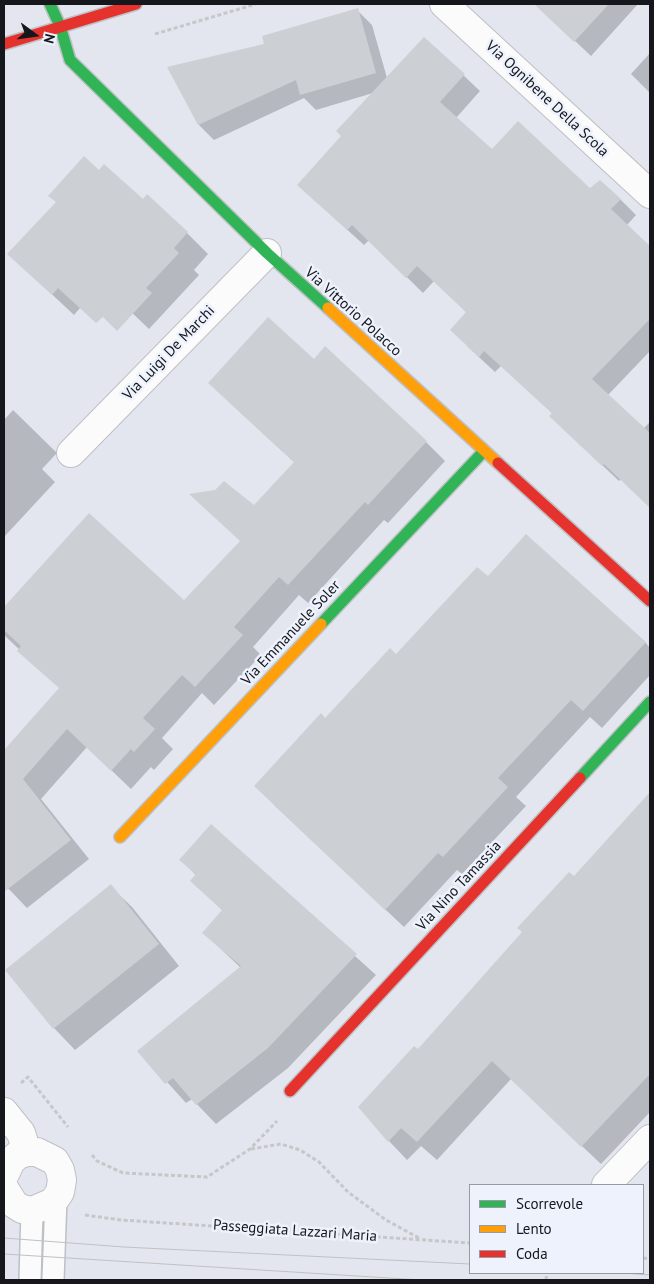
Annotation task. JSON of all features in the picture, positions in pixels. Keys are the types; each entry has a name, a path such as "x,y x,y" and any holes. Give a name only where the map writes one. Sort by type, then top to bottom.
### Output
{"street":[{"name":"Via Vittorio Polacco","path":"50,4 60,26 70,60 267,253 650,601"},
{"path":"4,44 136,4"},
{"name":"Via Ognibene Della Scola","path":"444,4 650,194"},
{"name":"Via Luigi De Marchi","path":"71,453 267,253"},
{"name":"Via Emmanuele Soler","path":"120,837 484,451"},
{"name":"Via Nino Tamassia","path":"290,1091 650,702"},
{"path":"4,1112 21,1133 27,1152"},
{"path":"607,1184 650,1139"},
{"path":"27,1152 47,1155 60,1170 62,1180 60,1192 48,1206 22,1209 5,1190 11,1161 27,1152"}],"lane":[{"path":"30,1280 48,1206"},
{"path":"48,1206 53,1280"}],"path":[{"path":"28,1077 71,1132"},
{"path":"91,1154 97,1161 123,1173 207,1177 250,1149 282,1116 290,1091"},
{"path":"250,1149 281,1144 300,1150 319,1162 348,1192 386,1220 422,1239"},
{"name":"Passeggiata Lazzari Maria","path":"120,1220 469,1243"}],"building":[{"path":"534,4 609,4 574,42"},
{"path":"358,8 376,73 300,95 296,80 198,125 167,67 264,44 262,36"},
{"path":"424,37 465,74 440,102 492,149 518,121 590,188 600,180 621,199 611,209 650,246 650,319 592,379 650,433 650,508 604,464 602,466 549,416 552,413 484,351 479,357 450,330 466,312 417,266 406,278 352,225 347,230 297,185 341,136 336,131"},
{"path":"84,156 99,170 104,164 143,199 147,194 188,232 174,248 179,253 146,288 152,293 117,331 103,317 96,323 58,288 52,295 7,254 56,202 48,196"},
{"path":"268,317 314,359 325,346 427,441 368,505 365,502 288,585 279,577 234,627 243,635 195,687 182,675 143,718 155,729 134,752 131,749 111,771 67,729 23,779 71,840 4,892 4,750 59,688 17,651 21,646 4,630 4,607 89,513 184,600 240,541 189,494 215,490 224,481 254,505 294,462 208,383"},
{"path":"526,534 646,642 583,711 571,700 498,778 508,787 443,857 438,853 385,910 254,786 321,713 325,718 390,648 396,654 477,567 488,576"},
{"path":"650,792 650,1074 581,1147 492,1061 417,1142 401,1128 388,1142 358,1107 414,1046 418,1049 522,932 517,928 569,872 574,876"},
{"path":"211,824 357,954 268,1048 196,1105 173,1078 165,1084 137,1051 241,966 202,933 222,910 190,881 196,874 179,860"},
{"path":"111,884 159,944 53,1029 5,970"}],"tram line":[{"path":"4,1238 124,1247 469,1264"},
{"path":"4,1254 421,1280"},
{"path":"636,1274 650,1275"}],"traffic: fast":[{"path":"50,4 60,26 70,60 267,253 328,308"},
{"path":"321,624 484,451"},
{"path":"580,778 650,702"}],"traffic: slow":[{"path":"328,308 498,463"},
{"path":"120,837 321,624"}],"traffic: jam":[{"path":"4,44 136,4"},
{"path":"498,463 650,601"},
{"path":"290,1091 580,778"}]}
